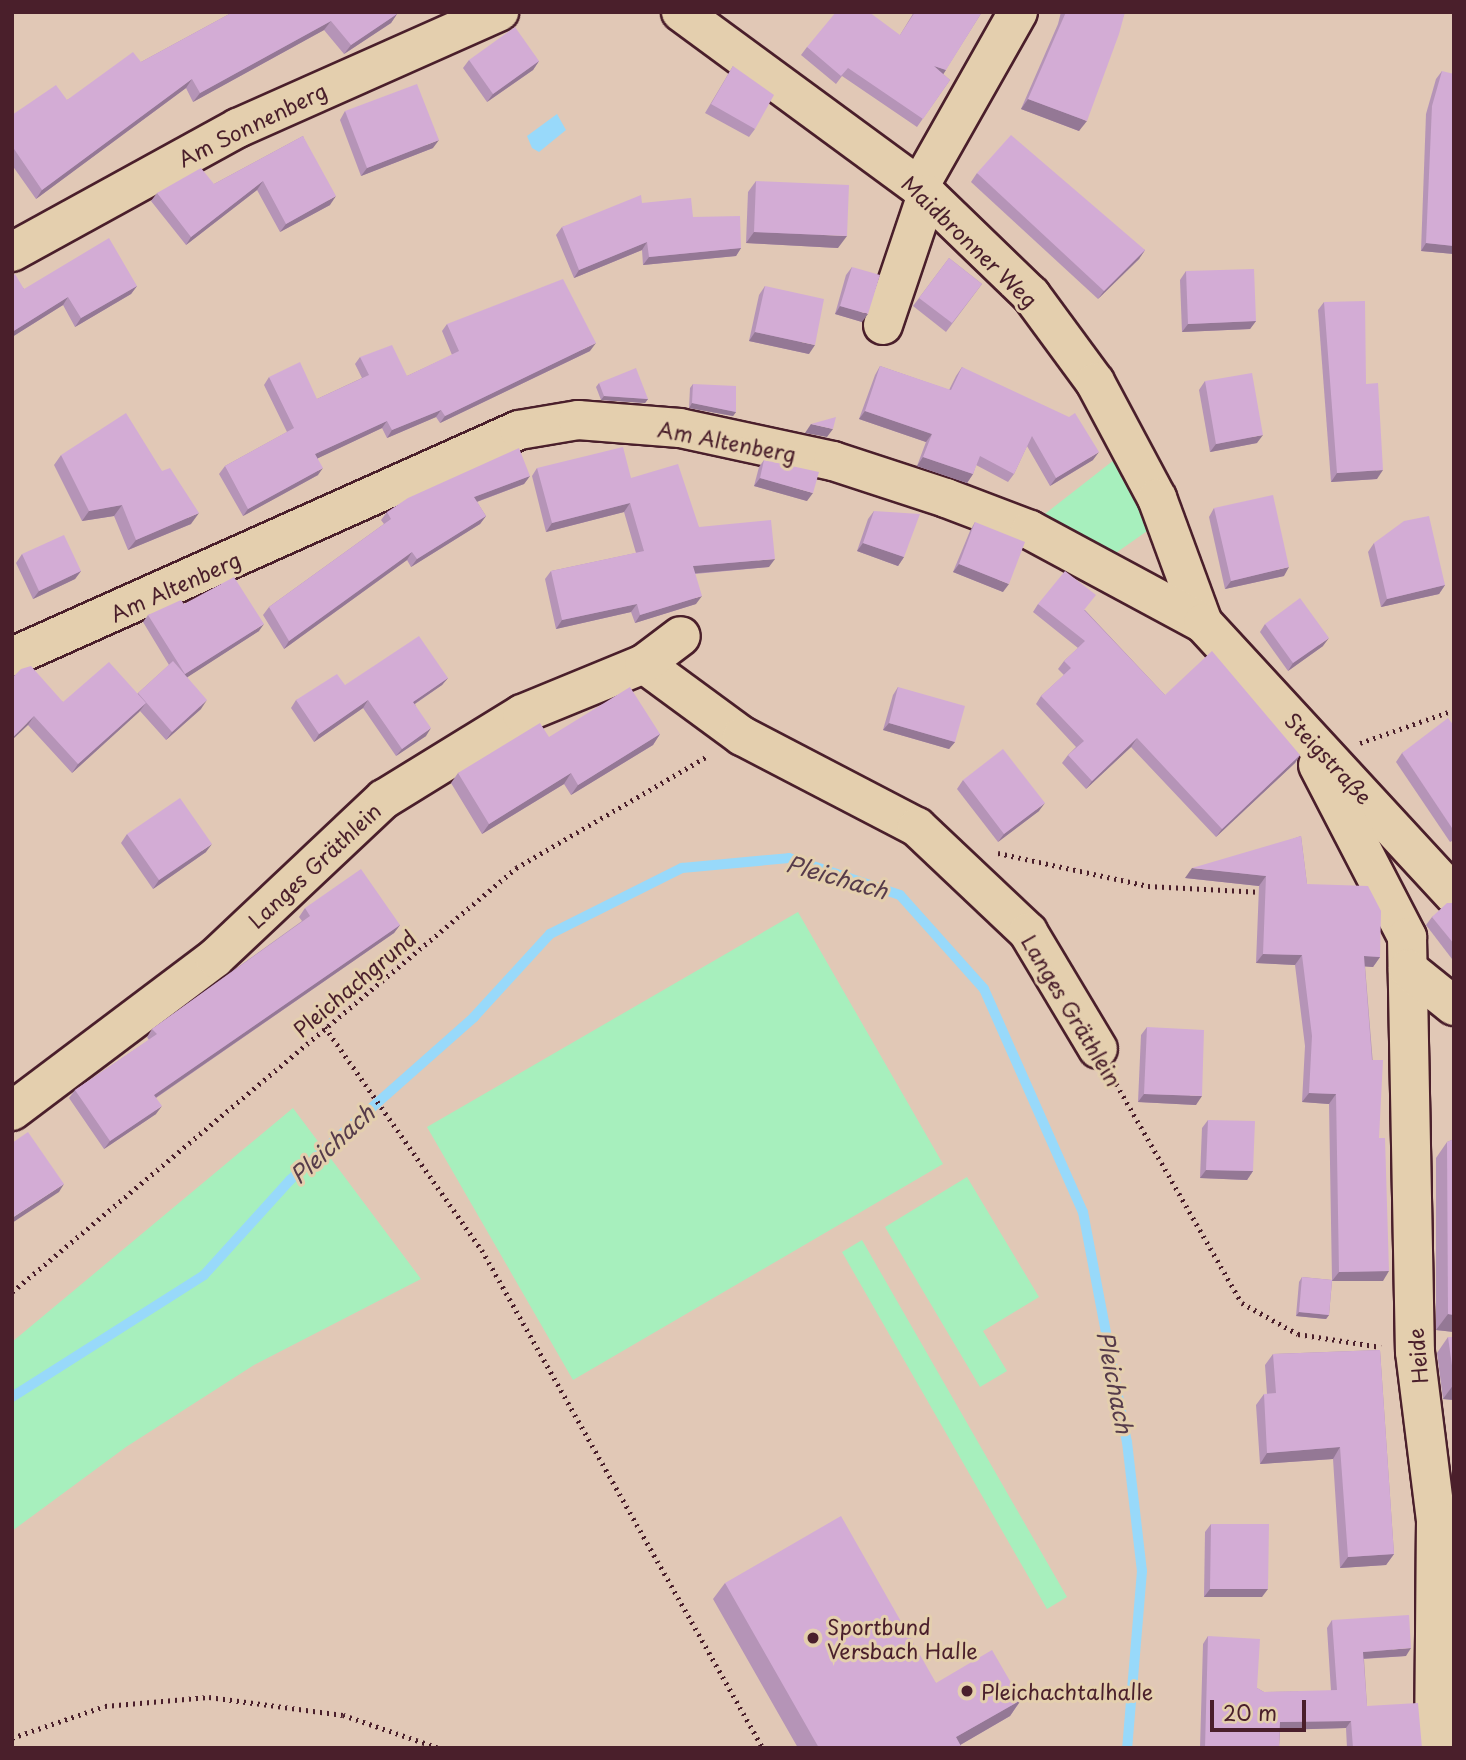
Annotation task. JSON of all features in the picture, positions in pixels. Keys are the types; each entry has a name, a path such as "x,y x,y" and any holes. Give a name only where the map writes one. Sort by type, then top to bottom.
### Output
{"street":[{"name":"Am Sonnenberg","path":"12,252 238,128 499,12"},
{"name":"Maidbronner Weg","path":"681,12 923,190 1031,295 1095,382 1157,498 1203,623"},
{"path":"883,325 923,190 1018,12"},
{"name":"Am Altenberg","path":"12,657 519,430 578,421 680,428 834,461 1030,530 1203,623"},
{"name":"Steigstraße","path":"1203,623 1454,895"},
{"name":"Langes Gräthlein","path":"12,1111 215,958 384,799 522,713 643,664 681,636"},
{"name":"Langes Gräthlein","path":"643,664 742,736 918,827 955,859 1028,932 1098,1049"},
{"name":"Heide","path":"1295,722 1407,937 1415,1352 1445,1521 1434,1745"},
{"path":"1408,968 1454,1006"}],"path":[{"path":"1326,754 1454,710"},
{"name":"Pleichachgrund","path":"12,1292 516,868 742,736"},
{"path":"992,852 1148,886 1272,893"},
{"path":"326,1027 370,1091 391,1114 482,1250 763,1748"},
{"name":"Langes Gräthlein","path":"1098,1049 1142,1133 1242,1303 1298,1334 1415,1352"},
{"path":"12,1738 105,1706 209,1697 343,1715 439,1748"}],"green space":[{"path":"1114,460 1150,529 1113,555 1041,517"},
{"path":"798,912 943,1164 573,1380 427,1127"},
{"path":"293,1108 421,1279 254,1365 126,1447 12,1531 12,1342"},
{"path":"967,1177 1039,1297 983,1331 1007,1371 980,1387 885,1227"},
{"path":"862,1240 1067,1597 1047,1609 842,1252"}],"water":[{"path":"557,114 566,130 539,152 532,148 527,136"}],"building":[{"path":"233,12 397,14 351,45 331,21 200,93 192,79 42,190 12,146 12,115 56,85 67,100 133,52 141,62"},
{"path":"836,12 869,12 900,35 915,12 982,12 946,70 934,66 950,80 923,119 848,68 841,76 807,47"},
{"path":"1066,12 1125,12 1087,121 1028,99"},
{"path":"515,27 539,61 493,94 469,60"},
{"path":"733,66 774,95 755,129 711,104"},
{"path":"1442,71 1454,74 1454,246 1426,243 1432,106"},
{"path":"417,84 439,140 367,168 345,111"},
{"path":"1011,135 1145,250 1104,291 977,173"},
{"path":"303,136 336,196 286,224 263,181 191,237 157,193 201,168 214,184"},
{"path":"756,181 849,185 847,236 754,232"},
{"path":"641,195 642,203 691,198 693,217 740,216 741,248 649,257 647,242 579,270 562,227"},
{"path":"109,238 137,286 81,318 68,297 12,332 12,276 15,274 24,289"},
{"path":"949,258 982,284 952,323 919,298"},
{"path":"852,267 880,275 868,314 840,306"},
{"path":"1254,269 1256,321 1188,324 1186,271"},
{"path":"563,279 596,343 445,416 441,410 392,430 387,421 315,454 323,468 248,509 225,466 294,428 269,377 300,362 317,399 369,375 360,357 392,345 407,376 459,351 447,324"},
{"path":"765,286 824,299 815,345 755,332"},
{"path":"1365,301 1366,384 1378,383 1383,470 1337,473 1324,302"},
{"path":"880,366 951,390 962,367 1069,417 1075,413 1099,452 1056,478 1032,436 1014,474 980,456 973,474 923,457 932,434 865,411"},
{"path":"636,368 648,399 604,396 599,383"},
{"path":"1252,373 1263,435 1216,444 1205,381"},
{"path":"693,384 736,386 736,412 692,403"},
{"path":"126,413 162,471 170,468 199,513 136,540 122,505 89,511 61,455"},
{"path":"836,417 833,429 811,424"},
{"path":"623,447 631,478 678,464 699,527 771,520 775,559 693,566 702,596 640,615 637,604 562,620 551,571 644,551 630,503 552,523 537,468"},
{"path":"519,448 530,476 474,497 486,516 417,559 412,552 289,641 269,607 391,519 387,512 408,498"},
{"path":"764,460 819,472 813,493 760,478"},
{"path":"1273,495 1289,567 1231,581 1214,508"},
{"path":"874,511 920,514 904,557 863,543"},
{"path":"1429,516 1445,585 1387,599 1374,543 1404,521"},
{"path":"975,522 1025,542 1009,584 959,564"},
{"path":"64,535 81,571 39,591 22,554"},
{"path":"1065,571 1096,595 1084,610 1165,695 1212,651 1300,755 1222,829 1137,738 1092,781 1068,755 1084,741 1041,696 1071,668 1064,661 1085,641 1038,604"},
{"path":"234,577 264,624 185,674 148,615 181,600 184,604"},
{"path":"1300,598 1329,638 1293,663 1265,624"},
{"path":"419,636 448,678 413,702 431,728 402,749 368,700 319,734 296,700 337,674 345,685"},
{"path":"173,661 207,700 172,732 138,693"},
{"path":"109,662 146,703 78,764 34,716 12,738 12,678 21,669 31,666 63,702"},
{"path":"630,687 660,734 578,785 571,773 489,824 458,773 540,723 549,737"},
{"path":"898,687 965,706 955,742 889,723"},
{"path":"1448,718 1454,726 1454,831 1402,753"},
{"path":"1003,749 1045,803 1004,834 963,780"},
{"path":"180,798 212,844 159,880 127,834"},
{"path":"1301,836 1307,884 1368,886 1381,911 1380,957 1364,956 1372,1060 1383,1060 1379,1138 1385,1138 1389,1271 1339,1272 1336,1094 1309,1093 1312,1036 1302,955 1263,954 1266,876 1192,868"},
{"path":"361,869 400,925 154,1095 162,1106 110,1141 75,1090 157,1034 152,1029 310,916 305,908"},
{"path":"1447,903 1454,903 1454,944 1432,917"},
{"path":"1147,1027 1204,1030 1202,1096 1144,1094"},
{"path":"1208,1120 1255,1121 1253,1171 1206,1170"},
{"path":"28,1132 64,1184 12,1218 12,1143"},
{"path":"1454,1139 1454,1315 1448,1314 1447,1142"},
{"path":"1302,1277 1332,1280 1329,1315 1299,1312"},
{"path":"1448,1337 1454,1337 1454,1380"},
{"path":"1380,1350 1394,1554 1348,1557 1340,1447 1267,1453 1264,1394 1276,1393 1273,1354"},
{"path":"841,1516 936,1683 992,1650 1021,1700 956,1737 962,1748 819,1748 725,1583"},
{"path":"1211,1524 1269,1524 1268,1589 1210,1589"},
{"path":"1409,1615 1411,1648 1363,1652 1367,1706 1418,1703 1422,1748 1353,1748 1351,1721 1280,1722 1279,1748 1205,1748 1208,1636 1260,1639 1257,1688 1264,1692 1337,1690 1332,1620"}],"waterway":[{"name":"Pleichach","path":"12,1397 204,1275 290,1180 474,1017 550,934 682,868 789,858 900,895 984,989 1083,1212 1127,1442 1142,1571 1127,1748"}],"place":[{"name":"Sportbund Versbach Halle","path":"813,1638"},
{"name":"Pleichachtalhalle","path":"967,1691"}]}
